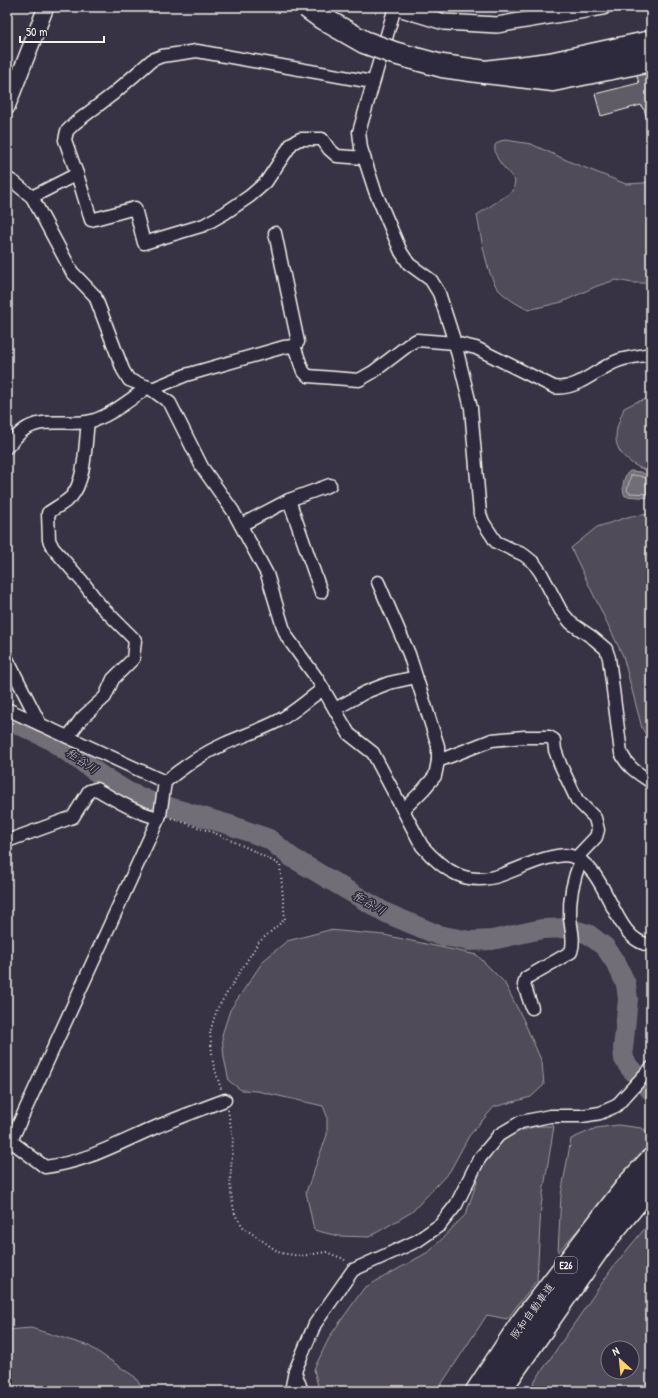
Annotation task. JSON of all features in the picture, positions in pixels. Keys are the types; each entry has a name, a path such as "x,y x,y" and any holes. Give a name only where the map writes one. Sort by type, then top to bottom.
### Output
{"highway":[{"path":"307,7 322,18 364,42 394,53 442,66 553,80 651,60"},
{"path":"485,72 550,64 651,42"},
{"name":"阪和自動車道","path":"491,1387 530,1312 629,1184 651,1160"},
{"name":"阪和自動車道","path":"491,1387 601,1245 651,1184"}],"street":[{"path":"7,107 46,7"},
{"path":"602,7 497,25 444,22 395,7 372,82 359,132 361,148 375,191 401,252 409,264 431,280 439,293 455,343 471,408 480,514 483,522 496,542 524,555 534,563 561,611 571,623 593,638 606,650 610,658 621,753 625,763 651,782"},
{"path":"364,158 337,156 329,149 322,139 300,139 292,142 266,182 250,196 204,225 144,243 135,208 91,220 65,140 67,131 75,123 113,94 152,60 162,56 197,51 372,82"},
{"path":"32,197 76,174"},
{"path":"7,178 32,197 72,272 95,296 123,370 129,380 150,388 170,403 202,467 234,511 267,574 287,637 323,689 349,734 373,753 422,846 433,859 451,872 469,879 487,880 534,862 550,858 570,856 578,859 593,871 627,932 636,941 644,945 651,945"},
{"path":"7,447 26,428 38,424 88,422 110,413 150,388 186,375 284,347 294,346 298,342 275,233"},
{"path":"294,346 303,371 308,376 359,380 373,372 417,340 455,343 476,348 554,387 562,388 573,385 619,360 651,354"},
{"path":"68,737 82,718 105,697 113,679 133,659 135,640 100,605 82,581 53,548 49,540 48,513 70,497 77,488 82,471 88,422"},
{"path":"241,525 288,500 330,485"},
{"path":"288,500 321,592"},
{"path":"378,582 409,654 438,746 438,761 434,776 403,810"},
{"path":"7,659 40,724"},
{"path":"335,709 366,692 389,683 416,676"},
{"path":"225,1100 156,1127 99,1153 63,1165 45,1167 9,1139 159,816 165,782 192,760 223,744 278,722 295,712 309,698 323,689"},
{"path":"7,709 165,782"},
{"path":"438,761 492,740 524,736 549,737 554,740 555,750 560,764 577,800 595,818 598,830 596,837 578,859 572,886 570,916 573,945 571,952 526,978 524,985 532,1008"},
{"path":"7,841 73,817 89,791 96,789 133,810 147,815 159,816"},
{"path":"291,1391 295,1370 315,1324 353,1270 418,1241 440,1225 456,1205 479,1159 499,1135 521,1122 550,1116 582,1116 594,1114 616,1106 651,1068"},
{"path":"295,1370 302,1391"}],"path":[{"path":"159,816 215,833 280,865 285,919 258,943 217,1009 210,1032 213,1063 229,1114 233,1139 230,1184 232,1200 235,1216 244,1228 280,1253 301,1256 326,1252 344,1259 353,1270"}],"shaded area":[{"path":"506,140 531,144 573,163 626,184 644,183 651,180 651,283 633,283 616,280 597,286 562,302 528,310 512,301 501,292 494,283 490,274 477,215 513,191 515,181 498,160 495,150 495,145 500,141"},
{"path":"651,398 651,472 638,467 622,454 617,443 616,433 624,408 636,402"},
{"path":"651,514 651,541 649,542 645,556 648,568 651,570 651,743 642,728 623,656 571,548 597,527 631,516"},
{"path":"329,930 384,935 477,955 504,982 523,1019 542,1062 544,1085 531,1097 494,1107 469,1136 450,1171 412,1212 369,1237 338,1236 314,1230 306,1192 327,1135 327,1116 323,1106 257,1091 241,1090 229,1081 224,1058 222,1035 230,1010 264,960 287,941"},
{"path":"618,1125 641,1128 651,1133 651,1148 558,1252 561,1195 571,1139 596,1128"},
{"path":"537,1126 554,1126 541,1206 537,1280 507,1319 487,1315 437,1391 319,1391 314,1369 330,1336 364,1288 430,1251 466,1214 481,1169 501,1140 516,1132"},
{"path":"651,1221 651,1391 528,1391 613,1267"},
{"path":"31,1328 89,1346 135,1377 144,1391 7,1391 7,1330"}],"water":[{"path":"630,471 641,472 651,477 651,498 625,496 623,482"}],"building":[{"path":"651,73 651,125 649,125 644,109 641,105 601,116 595,94 639,83 637,76"}],"waterway":[{"name":"秬谷川","path":"7,719 49,739 128,792 149,801 230,825 269,839 291,857 386,913 438,935 470,941 492,940 542,929 568,928 588,934 605,947 617,965 626,984 628,999 623,1049 624,1059 629,1067 651,1091"}]}
